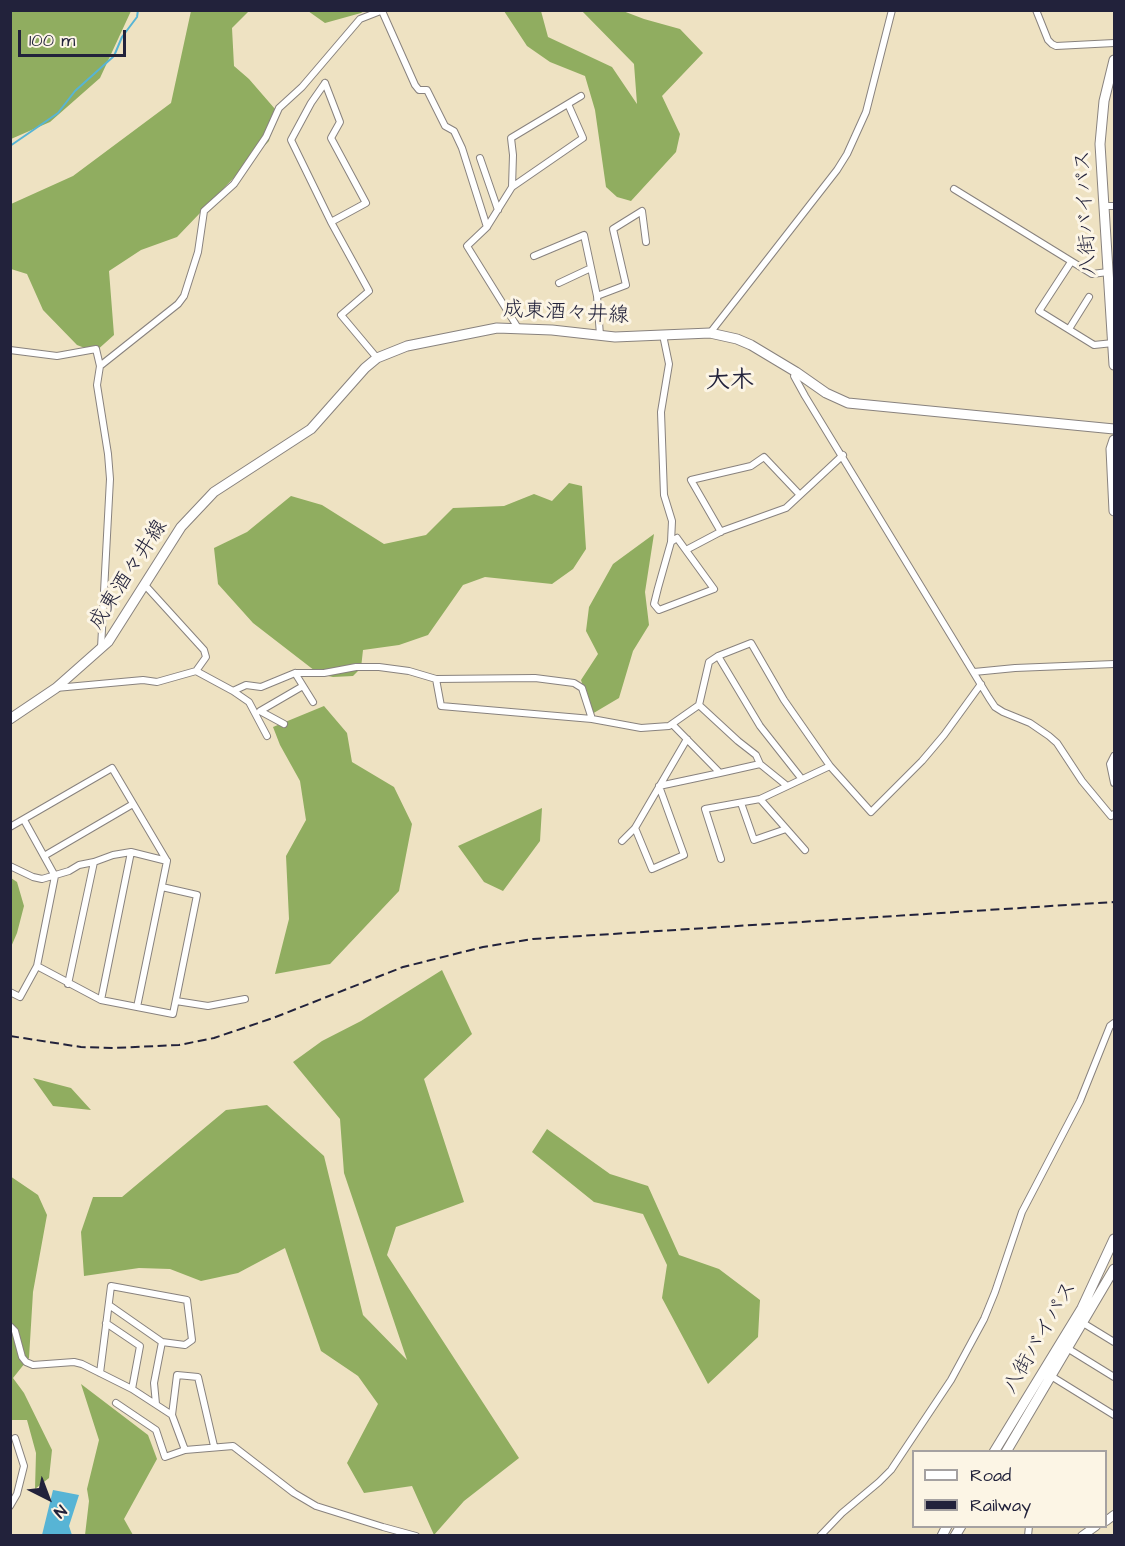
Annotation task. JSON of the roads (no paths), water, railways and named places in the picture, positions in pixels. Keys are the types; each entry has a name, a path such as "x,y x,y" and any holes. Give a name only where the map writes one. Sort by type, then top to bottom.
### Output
{"main road":[{"name":"八街バイパス","path":"1114,60 1104,101 1100,144 1114,365"},
{"name":"成東酒々井線","path":"10,719 56,688 108,642 181,527 199,507 231,480 311,429 365,368 377,358 407,346 497,328 615,337 710,333 751,345 826,393 854,404 1114,429"},
{"path":"1114,440 1111,449 1114,511"},
{"name":"八街バイパス","path":"995,1450 1082,1308 1114,1239"},
{"name":"八街バイパス","path":"1007,1450 1114,1269"}],"street":[{"path":"710,333 847,154 866,112 892,10"},
{"path":"1036,10 1048,40 1056,46 1114,43"},
{"path":"100,366 178,304 184,296 198,252 204,211 234,184 266,137 279,108 302,87 360,20 382,11 415,85 419,90 427,90 445,126 454,131 462,148 488,227"},
{"path":"331,222 366,203 331,138 340,122 326,83 291,141 331,222 369,291 341,315 377,358"},
{"path":"512,188 511,138 581,96"},
{"path":"518,328 467,246 488,227 512,188 583,138 568,104"},
{"path":"480,158 498,210"},
{"path":"954,189 1071,262 1092,273 1108,272"},
{"path":"1103,206 1114,206"},
{"path":"597,296 626,285 613,229 642,211 646,242"},
{"path":"534,256 585,235 597,296 600,335"},
{"path":"1071,262 1039,311 1094,345 1113,343"},
{"path":"559,283 591,268"},
{"path":"1069,329 1089,297"},
{"path":"663,335 669,364 662,412 664,495 672,520 671,542 654,604 659,610 714,589 677,538 671,542"},
{"path":"10,350 57,356 96,349 100,366 97,385 110,479 101,648"},
{"path":"796,372 794,376 995,707 1030,723 1057,743 1082,781 1111,816 1114,814"},
{"path":"686,550 721,532 786,508 843,455"},
{"path":"721,532 691,480 751,466 764,457 800,495"},
{"path":"56,688 143,680 157,682 196,671 206,657 204,650 144,584"},
{"path":"436,680 441,706 592,720 641,728 669,726 699,705 709,663 718,656 751,643 783,700 830,766 871,812 929,752 981,684"},
{"path":"718,656 760,726 801,778"},
{"path":"974,672 1114,664"},
{"path":"233,691 246,685 261,687 295,673 324,673 356,666 409,671 436,680 535,678 574,682 582,688 592,720"},
{"path":"196,671 249,702 267,736"},
{"path":"295,673 313,702"},
{"path":"284,724 260,711 303,686"},
{"path":"699,705 756,755 760,764 786,786"},
{"path":"672,724 720,773"},
{"path":"622,841 635,828 687,739"},
{"path":"1114,756 1110,764 1114,783"},
{"path":"659,786 760,764"},
{"path":"721,859 705,809 760,799 830,766"},
{"path":"10,827 112,768 167,861 137,1007"},
{"path":"635,828 652,869 684,855 659,786"},
{"path":"760,799 805,850"},
{"path":"741,803 754,840 786,829"},
{"path":"44,856 133,804"},
{"path":"10,992 20,997 37,966 55,876 24,820"},
{"path":"10,866 42,879 79,865 131,852 167,861"},
{"path":"101,1000 131,852"},
{"path":"68,984 94,862"},
{"path":"37,966 101,1000 173,1014 197,895 162,887"},
{"path":"176,1001 208,1006 245,999"},
{"path":"820,1536 842,1513 891,1470 951,1380 984,1319 1022,1212 1080,1101 1110,1026 1114,1023"},
{"path":"100,1373 108,1305 111,1286 187,1300 192,1340 185,1345 162,1342 108,1305"},
{"path":"106,1323 140,1346 132,1389"},
{"path":"1083,1323 1114,1342"},
{"path":"10,1326 19,1341 22,1357 26,1362 33,1365 74,1362 82,1364 132,1389 172,1415"},
{"path":"156,1404 154,1383 162,1342"},
{"path":"1067,1348 1114,1377"},
{"path":"185,1450 172,1415 177,1375 198,1377 214,1446"},
{"path":"1051,1376 1114,1415"},
{"path":"116,1403 156,1430 165,1457 185,1450 233,1446 294,1493 316,1506 416,1536"},
{"path":"10,1506 17,1494 24,1466 15,1438"}],"water":[{"path":"53,1490 79,1495 69,1526 72,1535 42,1535"}],"waterway":[{"path":"10,146 58,113 75,91 114,56 122,37 137,17 138,10"}],"railway":[{"path":"10,1036 81,1047 179,1045 214,1038 273,1018 403,967 483,947 533,939 1114,902"}],"district":[{"name":"大木","path":"730,382"}]}
